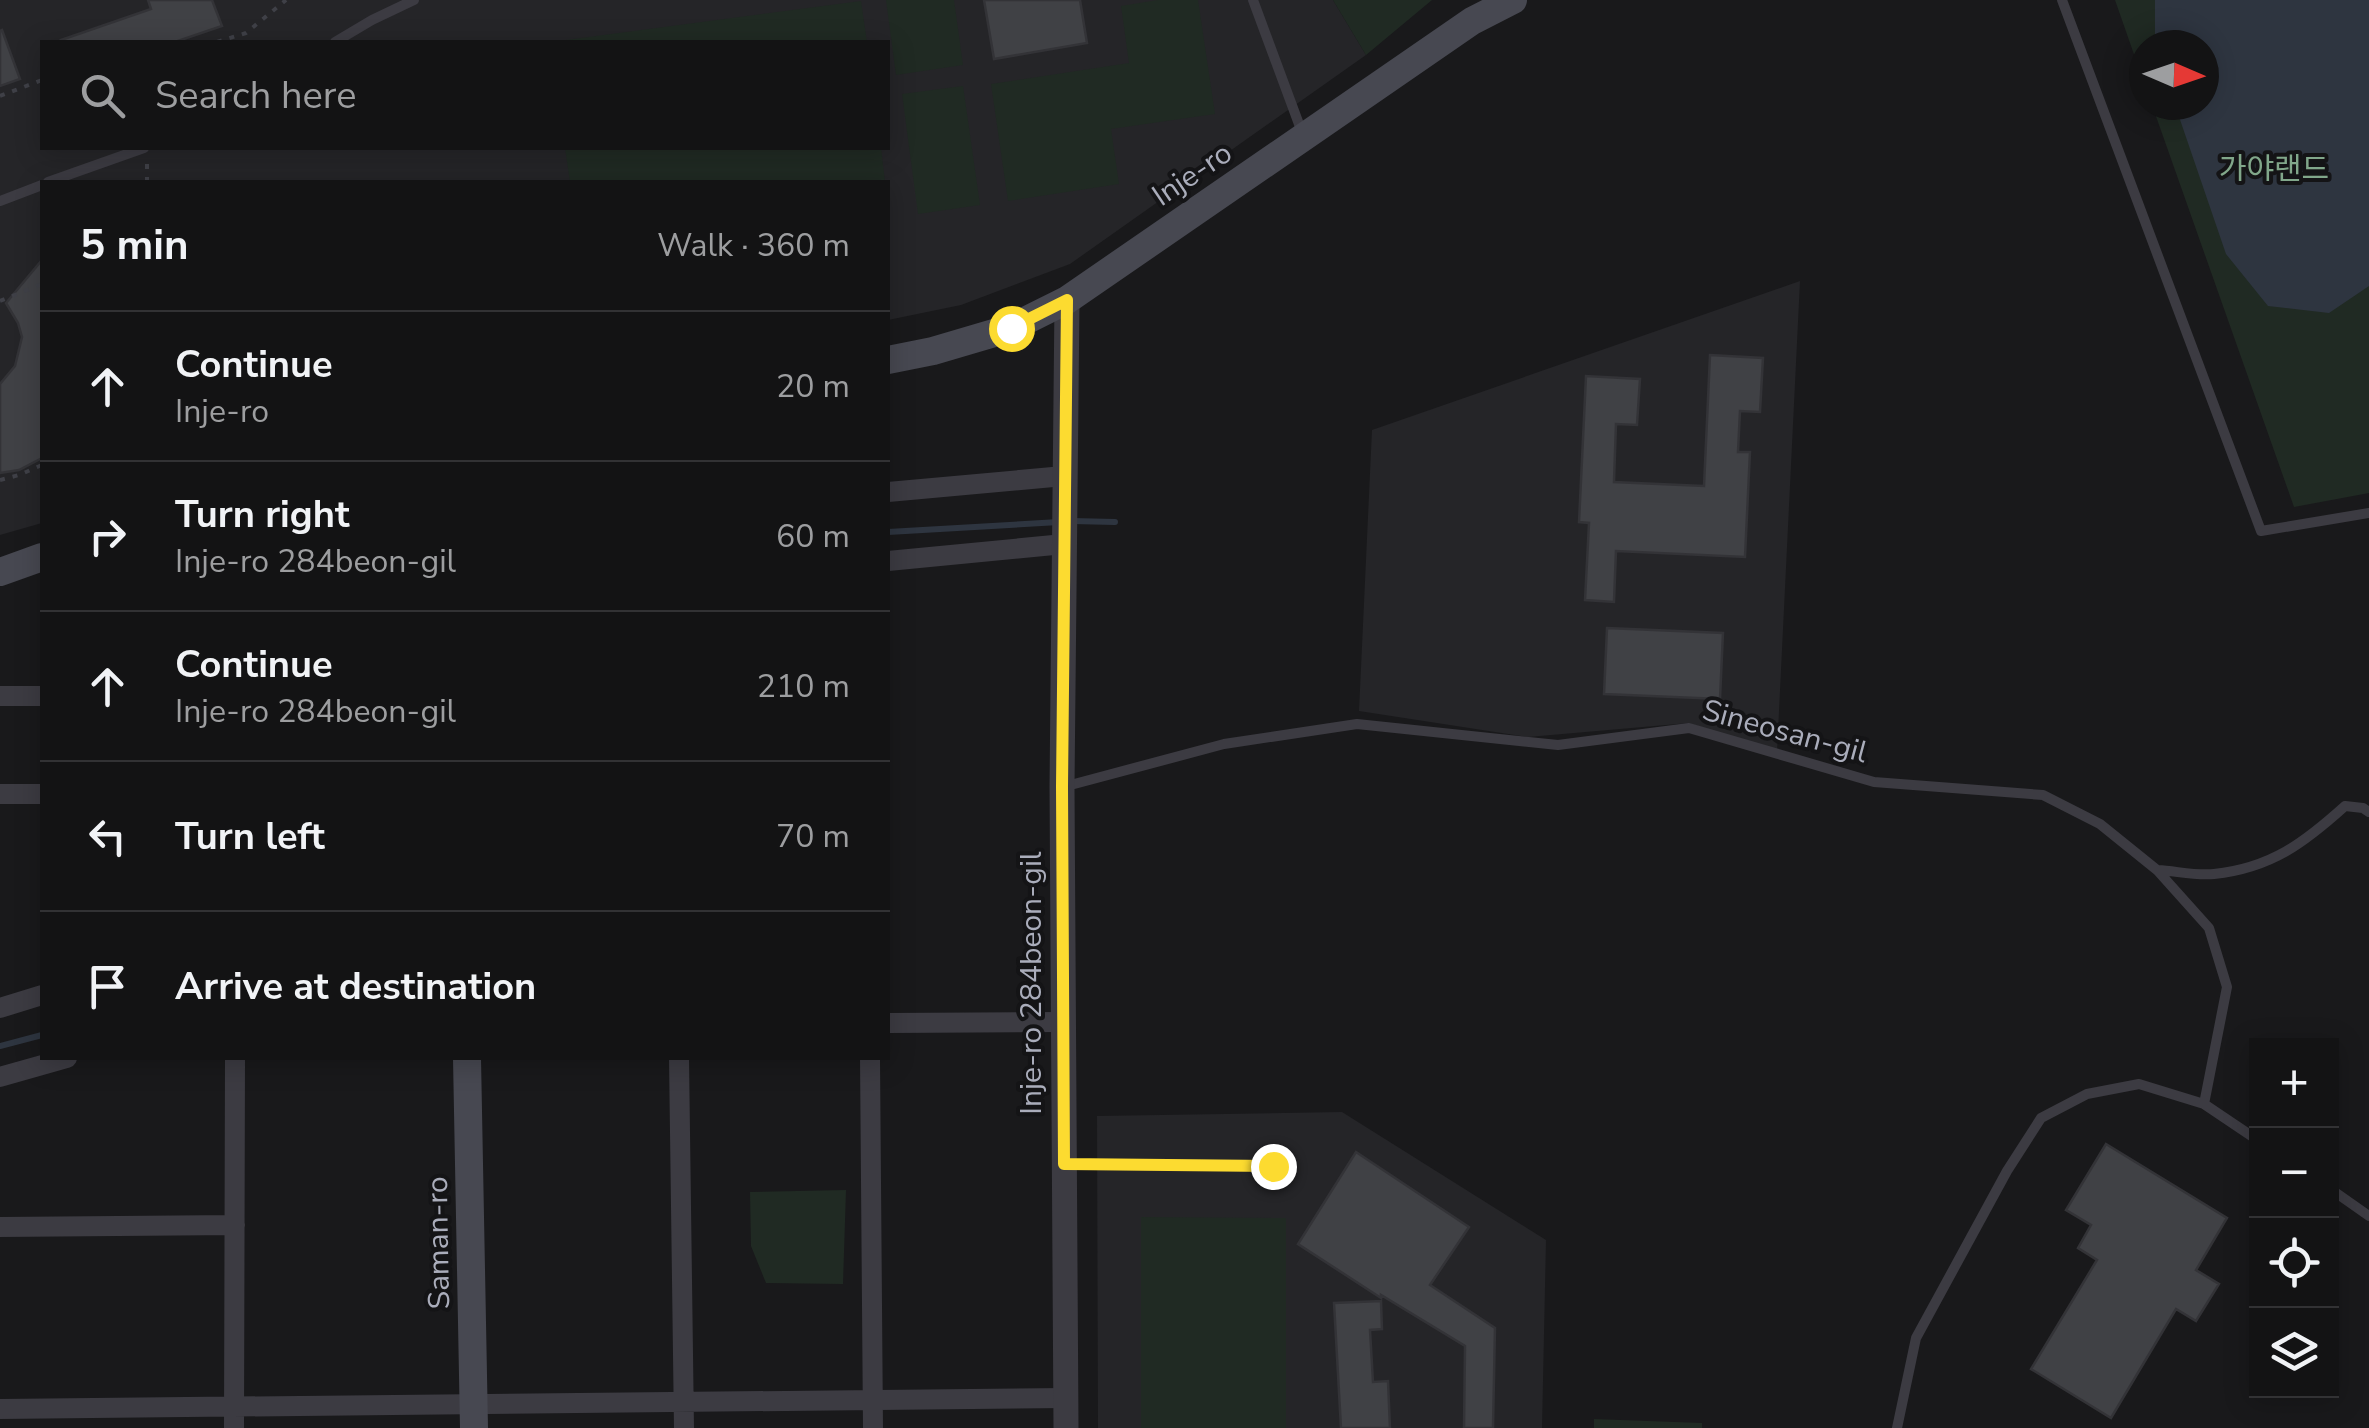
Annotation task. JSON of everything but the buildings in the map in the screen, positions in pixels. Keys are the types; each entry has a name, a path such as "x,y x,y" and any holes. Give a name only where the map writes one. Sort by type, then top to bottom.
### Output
{"main road":[{"name":"Inje-ro","path":"890,360 1011,328 1067,300 1472,21 1513,0"},
{"path":"0,572 40,558"},
{"name":"Saman-ro","path":"467,1060 474,1416"}],"street":[{"path":"890,492 1064,486 1067,300"},
{"name":"Inje-ro 284beon-gil","path":"1064,486 1066,1428"},
{"path":"890,561 1064,541"},
{"path":"0,696 40,696"},
{"path":"0,794 40,794"},
{"path":"0,1008 40,996"},
{"path":"890,1023 1065,1022"},
{"path":"0,1077 60,1060"},
{"path":"234,1428 235,1060"},
{"path":"679,1060 684,1428"},
{"path":"870,1060 873,1428"},
{"path":"0,1227 234,1225"},
{"path":"0,1409 234,1405 474,1416 684,1403 1066,1398"}],"lane":[{"path":"1252,0 1304,137"},
{"path":"2062,0 2261,531 2369,513"},
{"path":"338,40 409,1"},
{"path":"56,180 138,150"},
{"path":"0,201 40,186"},
{"name":"Sineosan-gil","path":"1062,787 1224,744 1358,724 1558,745 1689,728 1874,782 2043,794 2100,824 2157,870 2209,928 2227,988 2204,1104"},
{"path":"2157,870 2212,874 2271,861 2314,833 2345,806 2367,806"},
{"path":"1897,1428 1916,1338 2041,1118 2087,1094 2139,1084 2204,1104 2249,1134"},
{"path":"1064,1164 1273,1166"},
{"path":"2339,1195 2369,1216"}],"path":[{"path":"223,40 246,33 286,0"},
{"path":"0,96 40,81"},
{"path":"0,301 40,285"},
{"path":"0,480 40,466"}],"shaded area":[{"path":"0,0 1333,0 1366,55 1070,264 961,305 890,320 890,180 40,180 40,524 0,535"},
{"name":"가야랜드","path":"2155,0 2369,0 2369,286 2329,313 2268,306 2226,254 2180,120 2219,120 2219,30 2155,30"},
{"path":"1800,281 1777,752 1689,723 1528,737 1359,711 1372,430"},
{"path":"1342,1112 1546,1240 1542,1428 1098,1428 1097,1116"}],"green space":[{"path":"886,0 954,0 963,65 896,75"},
{"path":"1158,0 1198,0 1215,114 1111,129 1119,184 1008,201 991,84 1129,63 1121,6"},
{"path":"1333,0 1432,0 1366,55"},
{"name":"가야랜드","path":"2115,0 2369,0 2369,493 2294,507 2157,120 2219,120 2219,30 2129,30 2129,40"},
{"path":"861,1 867,40 566,40"},
{"path":"963,86 980,205 918,214 902,94"},
{"path":"565,150 881,150 885,180 570,180"},
{"path":"846,1190 843,1284 766,1283 751,1246 750,1192"},
{"path":"1141,1217 1286,1218 1286,1428 1141,1428"},
{"path":"1594,1419 1702,1423 1702,1428 1594,1428"}],"waterway":[{"path":"1072,521 1115,522"},
{"path":"890,532 1059,522"},
{"path":"0,1046 40,1036"}],"route":[{"path":"1011,328 1067,300 1062,787 1064,1164 1273,1166"}]}
